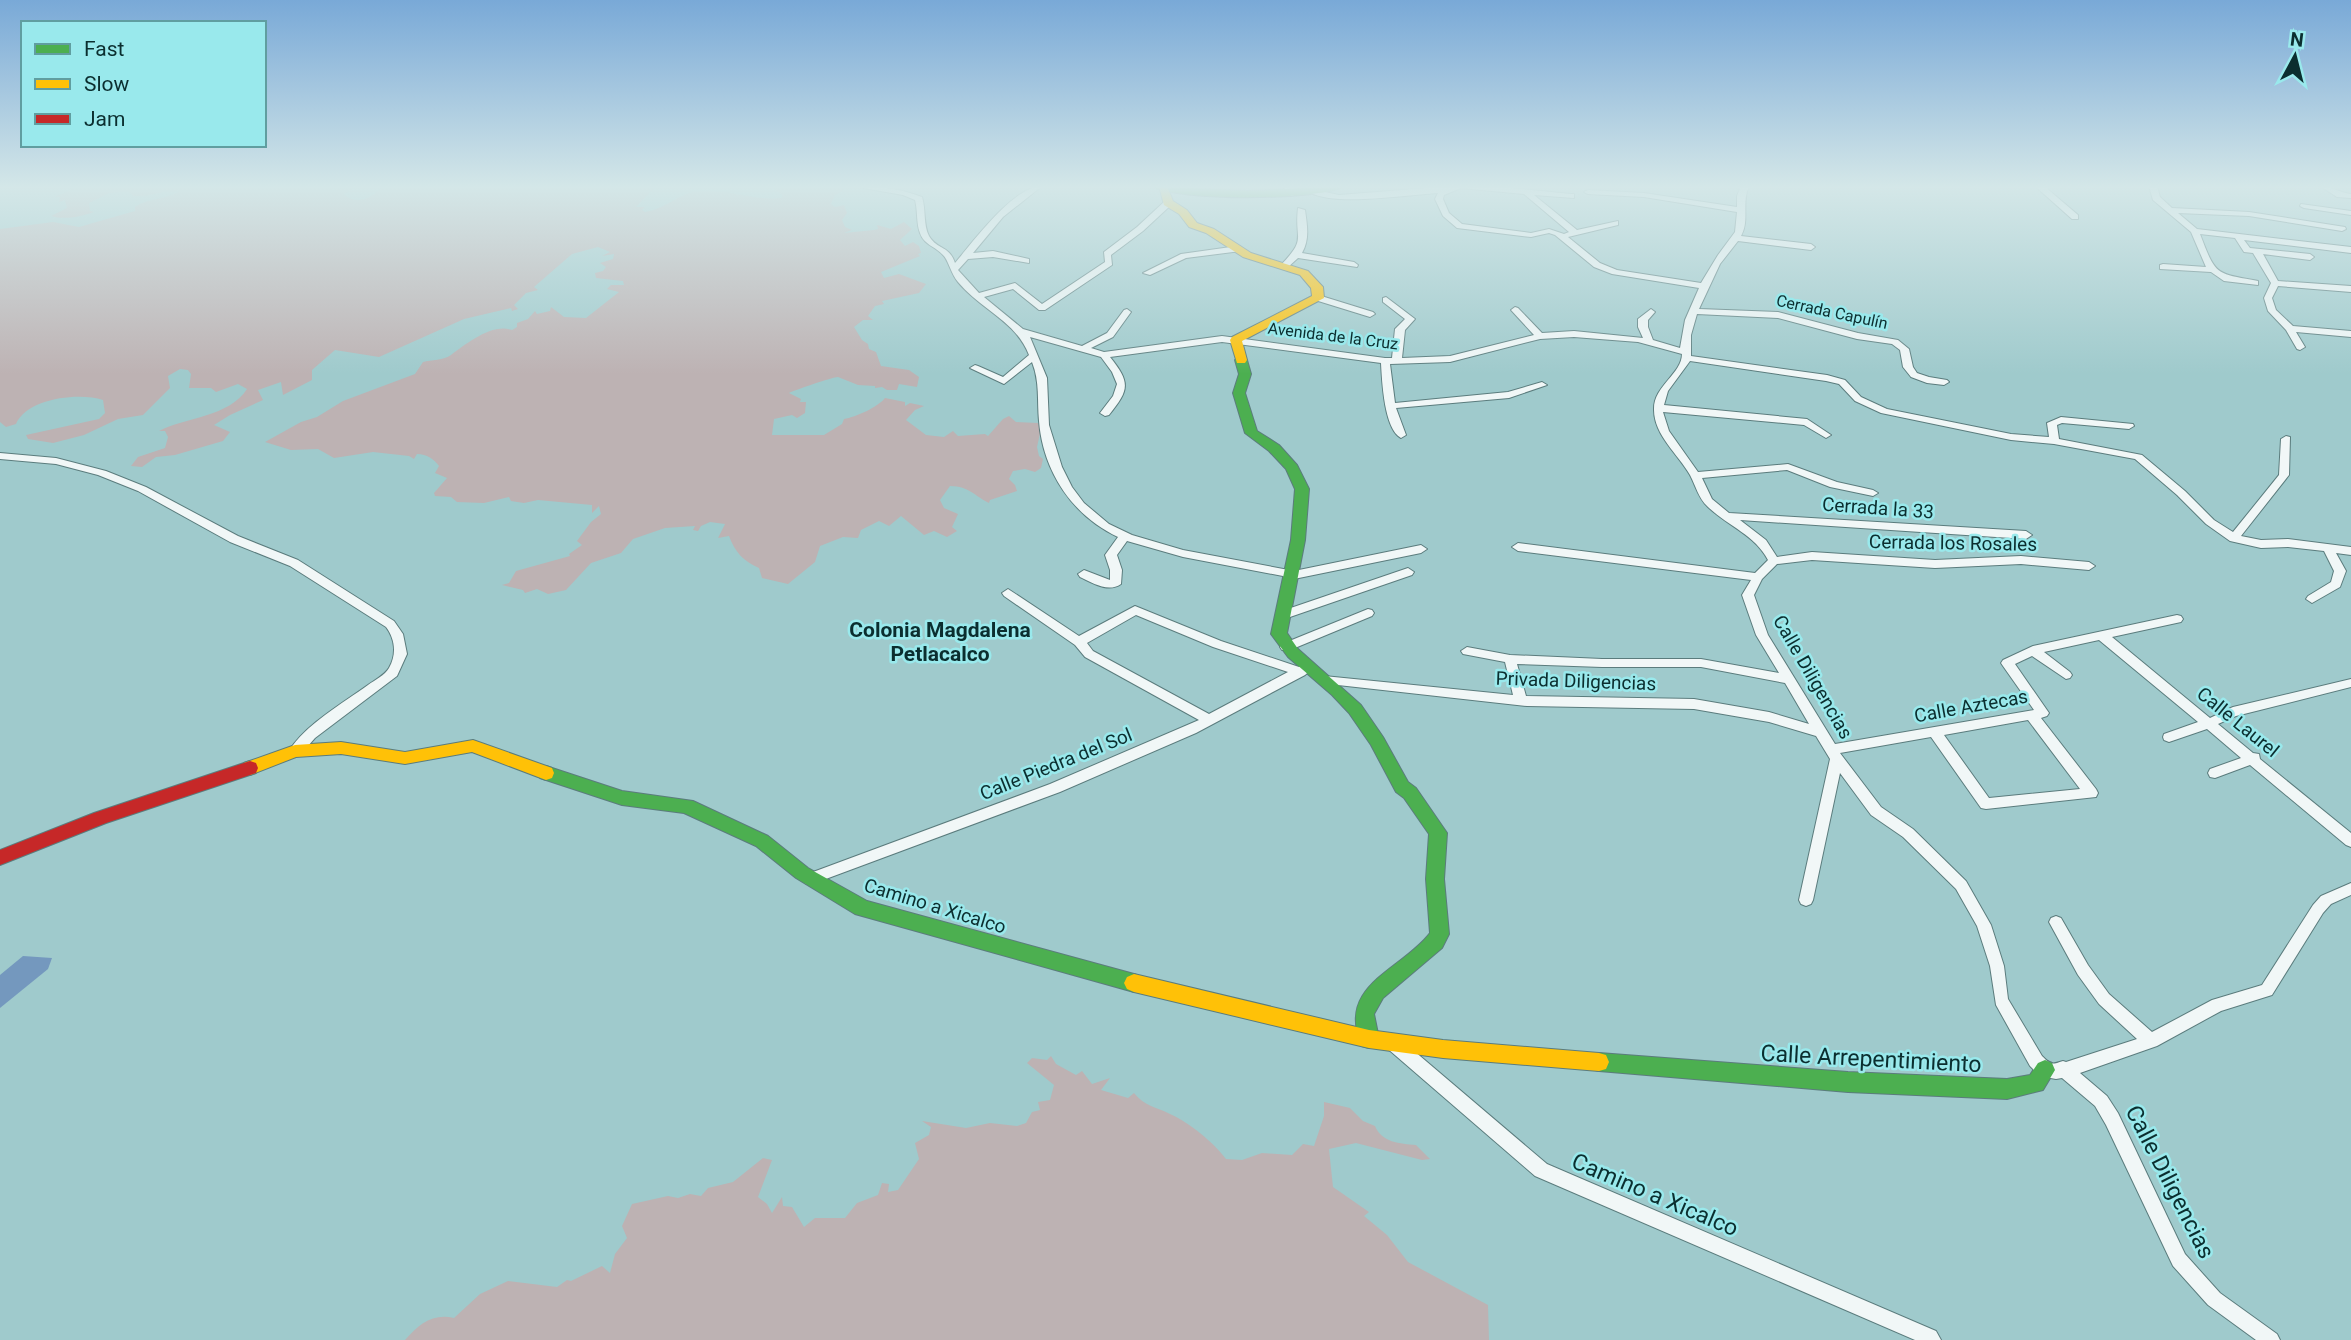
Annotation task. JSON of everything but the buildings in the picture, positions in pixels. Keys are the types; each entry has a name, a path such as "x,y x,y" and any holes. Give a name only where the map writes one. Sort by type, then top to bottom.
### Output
{"street":[{"name":"Avenida de la Cruz","path":"940,249 948,254 953,271 1027,339 1043,374 1045,432 1060,477 1088,514 1125,536 1232,564 1289,575"},
{"path":"953,271 974,249"},
{"path":"979,296 1015,286 1042,307 1071,291 1109,263 1107,254 1113,249"},
{"path":"1146,273 1184,256 1238,249 1247,255 1304,273 1319,293 1318,298"},
{"path":"1284,266 1298,256 1301,249"},
{"path":"1578,249 1597,265 1615,272 1702,286"},
{"path":"1518,547 1758,577 1774,561 1761,540 1703,496 1696,475 1671,442 1662,424 1658,407 1660,396 1684,367 1689,318 1702,286 1728,249"},
{"path":"2202,249 2213,270 2227,279 2255,283"},
{"path":"2246,249 2310,257"},
{"path":"2257,252 2275,283"},
{"path":"968,256 993,254 1026,261"},
{"path":"1298,256 1354,265"},
{"path":"2163,267 2213,270"},
{"path":"2275,283 2351,289"},
{"path":"2275,283 2268,298 2272,311 2290,329 2300,347"},
{"path":"1304,669 1279,634 1300,528 1302,489 1292,468 1273,448 1251,433 1239,393 1245,374 1236,340 1318,298 1370,314"},
{"path":"1386,300 1410,319 1400,329 1396,360"},
{"path":"1515,310 1540,336"},
{"name":"Cerrada Capulín","path":"1693,311 1778,315 1857,336 1895,342 1903,349 1908,367 1914,374 1927,380 1944,382"},
{"path":"1083,349 1110,335 1127,312"},
{"path":"1650,343 1643,327 1643,319 1651,312"},
{"path":"2290,329 2351,334"},
{"name":"Avenida de la Cruz","path":"1019,331 1104,355 1206,340 1236,340 1385,361 1466,356 1540,336 1603,335 1650,343 1686,355 1842,382 1858,399 1884,411 2011,437 2054,441 2138,457 2210,522 2234,538"},
{"path":"1104,355 1121,377 1123,385 1121,393 1105,413"},
{"path":"975,368 1003,381 1034,356"},
{"path":"1385,361 1390,406 1401,435"},
{"path":"1390,406 1509,395 1542,385"},
{"path":"1658,407 1807,422 1826,435"},
{"path":"2054,441 2052,424 2061,420 2129,426"},
{"path":"2286,439 2284,475 2234,538 2261,544 2288,543 2351,551"},
{"path":"0,456 57,461 102,473 142,489 234,539 295,563 390,624 397,634 401,654 393,673 310,735 295,751 215,781 100,818 0,858"},
{"path":"1696,475 1788,467 1834,485 1873,493"},
{"name":"Cerrada la 33","path":"1727,516 2026,535"},
{"path":"1084,574 1105,584 1115,583 1116,570 1111,555 1125,536"},
{"path":"2312,599 2336,584 2340,571 2328,548"},
{"path":"1289,575 1421,549"},
{"name":"Cerrada los Rosales","path":"1774,561 1812,556 1936,564 2021,559 2089,566"},
{"path":"1283,615 1408,572"},
{"name":"Calle Diligencias","path":"1758,577 1748,595 1753,614 1787,679 1834,754 1876,811 1908,833 1961,885 1984,925 1997,967 2001,1000 2036,1061 2054,1069 2101,1101 2179,1260 2214,1299 2271,1340"},
{"path":"1008,593 1079,642 1089,654 1209,720"},
{"path":"1079,642 1135,610 1217,644 1304,669 1324,680 1348,700 1374,733 1402,787 1410,793 1438,833 1436,879 1440,934 1435,942 1376,992 1364,1013 1370,1039"},
{"path":"1286,647 1368,613"},
{"name":"Calle Aztecas","path":"1834,754 2043,713 2007,663 2033,650 2178,619"},
{"name":"Calle Laurel","path":"2100,634 2254,758 2351,841"},
{"path":"2033,650 2066,675"},
{"path":"1467,651 1510,659 1701,663 1787,679"},
{"path":"1510,659 1521,700"},
{"name":"Calle Piedra del Sol","path":"810,878 1055,788 1209,720 1304,669"},
{"name":"Privada Diligencias","path":"1324,680 1521,700 1693,704 1769,717 1823,733"},
{"path":"2169,737 2233,712 2351,683"},
{"path":"1935,733 1986,804 2091,793 2032,716"},
{"name":"Camino a Xicalco","path":"295,751 341,748 405,758 473,746 582,787 622,798 687,806 762,841 810,878 862,908 1098,974 1370,1039"},
{"path":"1807,900 1834,754"},
{"path":"2215,772 2254,758"},
{"name":"Calle Arrepentimiento","path":"1370,1039 1443,1049 1542,1055 1778,1078 2007,1090 2036,1083 2054,1069 2102,1059 2151,1041 2217,1005 2267,990 2326,900 2351,889"},
{"path":"2056,922 2083,970 2105,999 2151,1041"},
{"name":"Camino a Xicalco","path":"1391,1042 1541,1171 1930,1337 1931,1340"}],"shaded area":[{"path":"0,249 592,249 572,254 534,287 538,290 526,293 514,305 518,309 512,311 511,308 464,319 379,357 335,350 312,370 312,380 283,395 281,382 258,390 263,400 214,425 230,432 223,441 175,455 156,457 142,467 131,466 138,457 165,448 168,437 165,431 159,431 218,411 239,398 247,389 238,384 216,392 211,388 189,388 191,374 188,370 180,369 168,376 170,388 143,415 118,419 84,435 53,443 28,439 26,435 99,419 105,413 103,400 81,397 55,399 31,408 16,424 6,427 0,422"},
{"path":"602,249 920,249 920,256 881,272 884,278 899,274 926,284 919,293 882,301 884,304 875,306 868,316 873,320 863,320 854,327 869,349 876,352 881,366 909,370 919,377 917,387 899,384 897,390 887,390 882,387 858,385 838,377 813,384 789,393 801,399 800,402 806,402 805,413 797,418 792,415 774,419 772,435 824,435 842,424 844,419 866,411 885,398 905,402 905,406 910,403 924,406 915,410 906,420 926,435 944,437 953,431 958,436 988,436 1009,416 1016,422 1038,423 1041,429 1037,447 1039,456 1043,459 1041,468 1035,472 1025,469 1013,471 1009,479 1017,491 990,500 989,503 967,490 950,486 940,500 944,508 958,514 952,527 957,531 947,537 934,531 924,535 901,516 889,526 879,521 861,530 858,538 843,537 820,546 815,562 788,584 762,578 759,568 740,555 729,536 718,538 725,524 710,522 701,526 698,531 693,530 695,526 665,528 633,539 621,553 591,563 566,590 548,594 537,589 525,593 523,590 502,585 509,583 516,571 570,556 569,554 582,545 577,541 591,522 601,514 599,506 592,513 592,505 538,500 524,503 511,501 509,497 484,503 457,502 451,497 435,496 434,493 447,478 435,473 439,466 424,455 417,454 414,459 409,456 373,452 334,458 318,449 291,450 265,442 343,401 415,374 423,362 448,357 488,332 496,329 512,330 517,327 517,323 528,319 535,311 537,314 550,311 551,307 564,317 586,318 619,292 607,289 611,285 624,285 623,281 596,278 595,273 606,267 600,263 613,259 614,254 602,256 610,252"},
{"path":"1051,1056 1056,1064 1076,1075 1082,1071 1092,1084 1110,1078 1101,1090 1128,1098 1134,1093 1146,1104 1178,1118 1215,1146 1226,1159 1242,1160 1262,1153 1292,1155 1303,1144 1314,1146 1324,1116 1324,1102 1350,1108 1363,1121 1375,1126 1386,1139 1416,1145 1430,1159 1422,1160 1356,1143 1329,1149 1333,1187 1369,1212 1364,1216 1387,1235 1408,1262 1488,1305 1489,1340 405,1340 427,1321 439,1317 454,1318 480,1294 508,1281 557,1287 567,1280 571,1281 602,1266 610,1273 615,1254 627,1238 622,1226 632,1204 668,1196 701,1196 708,1188 733,1182 763,1158 772,1160 758,1197 767,1204 772,1213 782,1197 783,1206 792,1207 804,1227 815,1218 845,1218 857,1203 878,1195 882,1183 889,1184 888,1192 898,1190 919,1159 915,1143 929,1135 931,1127 922,1121 966,1128 990,1123 1017,1126 1026,1123 1032,1112 1040,1110 1038,1102 1050,1100 1054,1085 1027,1063 1032,1058 1047,1060"}],"water":[{"path":"23,956 52,958 48,969 0,1008 0,975"}],"traffic: fast":[{"path":"1241,360 1245,374 1239,393 1251,433 1274,448 1292,468 1302,489 1298,540 1279,634 1293,653 1355,709 1377,741 1402,787 1410,793 1438,833 1435,879 1440,934 1435,942 1376,992 1364,1013 1369,1039"},
{"path":"546,773 622,798 687,806 762,841 802,873 862,908 1134,983"},
{"path":"1599,1062 1848,1082 2007,1089 2036,1083 2045,1070"}],"traffic: slow":[{"path":"1237,249 1247,255 1304,273 1317,287 1318,298 1236,340 1241,360"},
{"path":"250,768 295,751 341,748 405,758 473,746 546,773"},
{"path":"1134,983 1369,1039 1443,1049 1599,1062"}],"traffic: jam":[{"path":"0,858 100,818 250,768"}],"district":[{"name":"Colonia Magdalena Petlacalco","path":"940,642"}]}
